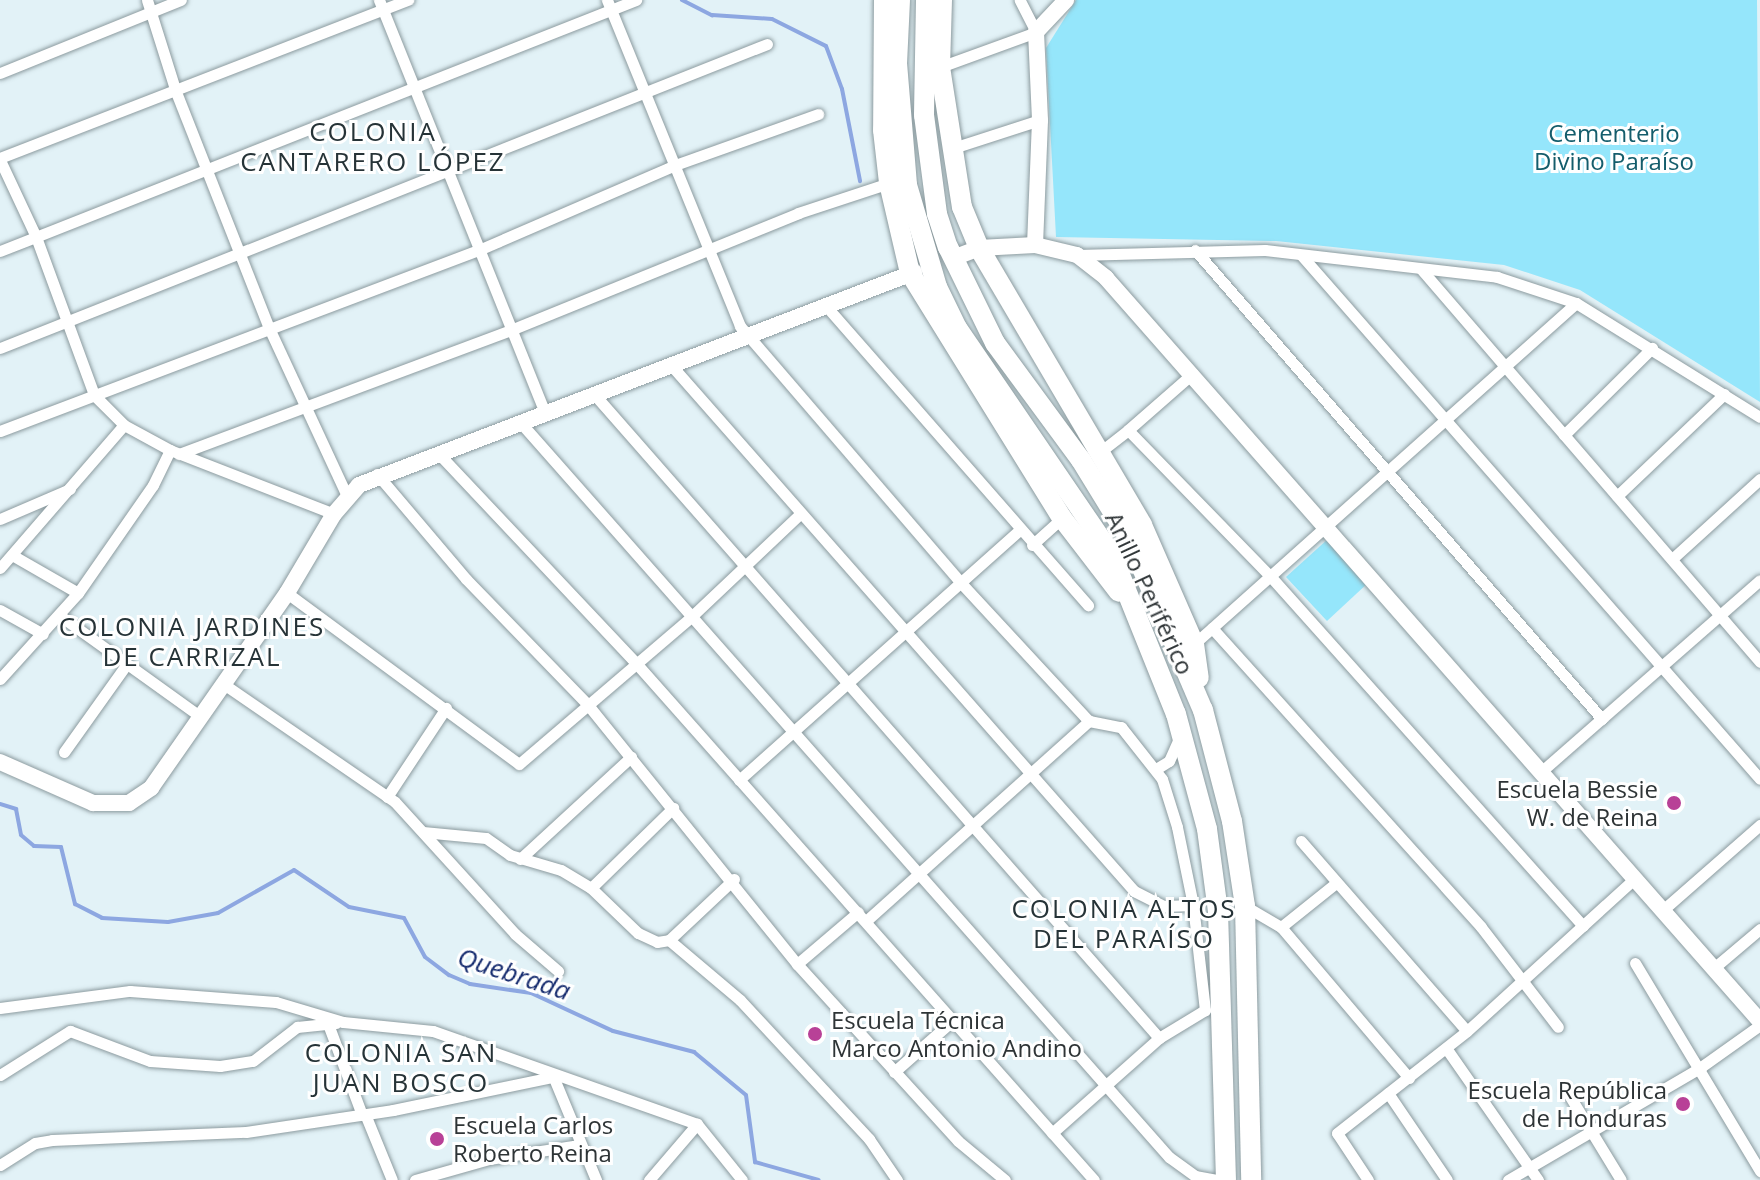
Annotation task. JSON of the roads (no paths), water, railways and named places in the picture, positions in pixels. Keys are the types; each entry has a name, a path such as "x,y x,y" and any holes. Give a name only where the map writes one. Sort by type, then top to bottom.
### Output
{"highway":[{"path":"884,0 883,130 889,183 912,273 1062,518 1138,618"},
{"name":"Anillo Periférico","path":"900,0 897,63 907,185 937,287 957,328 1112,555 1181,734 1207,829 1218,911 1226,1180"},
{"name":"Anillo Periférico","path":"926,0 924,115 937,214 948,247 995,343 1081,460 1130,540 1203,710 1232,821 1245,906 1251,1180"},
{"path":"942,0 940,67 950,149 970,252 1100,452 1142,525 1194,644 1203,710"}],"street":[{"path":"0,73 149,6 181,0"},
{"path":"334,514 174,452 124,425 94,395 65,323 36,237 0,159 176,92 381,5 408,0"},
{"path":"0,251 419,89 608,5 636,0"},
{"path":"1020,0 1036,32 1040,120 1035,245"},
{"path":"940,67 1036,32 1066,0"},
{"path":"381,5 419,89 545,412"},
{"path":"608,5 645,90 733,314 961,583 1089,721 1121,727 1156,769 1177,827 1193,905 1205,1010 1159,1038 1052,1133"},
{"path":"149,6 176,92 269,328 303,407 347,496"},
{"path":"0,348 239,251 452,172 645,90 767,44"},
{"path":"0,431 481,249 675,165 818,114"},
{"path":"950,149 1040,120"},
{"path":"0,679 78,593 174,452 513,329 706,249 889,183"},
{"path":"970,252 1035,245 1077,255 1195,250 1302,256 1497,277 1576,303 1760,417"},
{"path":"1195,250 1602,719"},
{"path":"1077,255 1106,278 1193,373 1715,967 1760,1023 1701,1067 1508,1180"},
{"path":"1302,256 1445,423 1760,779"},
{"path":"1421,269 1760,662"},
{"path":"0,762 93,803 117,806 151,788 287,593 334,514 347,496 377,474 912,273"},
{"path":"1194,644 1576,303"},
{"path":"826,306 1018,531 1088,605"},
{"path":"1564,435 1652,348"},
{"path":"671,365 799,515 1134,891 1164,906 1193,905"},
{"path":"1100,452 1193,373"},
{"path":"594,394 1159,1038"},
{"path":"1617,496 1724,394"},
{"path":"520,422 1183,1170 1217,1180"},
{"path":"0,568 74,487 124,425"},
{"path":"1128,430 1271,577 1583,926"},
{"path":"438,453 635,662 1094,1180"},
{"path":"377,474 466,579 588,705 734,879 797,964 958,1141 1005,1180"},
{"path":"1672,559 1760,479"},
{"path":"0,519 74,487"},
{"path":"287,593 519,764 691,617 799,515"},
{"path":"1032,545 1062,518"},
{"path":"739,780 1018,531"},
{"path":"12,555 78,593"},
{"path":"1543,770 1760,580"},
{"path":"0,610 43,634"},
{"path":"59,615 201,717"},
{"path":"1212,628 1481,927 1558,1027"},
{"path":"64,752 126,665"},
{"path":"225,685 387,797 423,832 515,934 558,971"},
{"path":"387,797 446,708"},
{"path":"797,964 918,873 1089,721"},
{"path":"1156,769 1169,761 1181,734"},
{"path":"520,859 631,757"},
{"path":"591,888 673,808"},
{"path":"1664,909 1760,825"},
{"path":"423,832 486,838 520,859 561,870 591,888 638,933 657,942 669,940 734,879"},
{"path":"1301,841 1467,1031"},
{"path":"1368,1180 1337,1133 1522,984 1635,878"},
{"path":"1281,927 1336,883"},
{"path":"1245,906 1281,927 1409,1078"},
{"path":"1715,967 1760,929"},
{"path":"669,940 740,1000 869,1139 897,1180"},
{"path":"1635,963 1701,1067 1760,1171"},
{"path":"0,1008 130,991 276,1002 343,1022 433,1031 553,1076 697,1124 742,1180"},
{"path":"894,1072 952,1021"},
{"path":"1,1071 70,1031 150,1061 220,1066 253,1061 297,1027 343,1022"},
{"path":"328,1024 392,1180"},
{"path":"1446,1048 1538,1180"},
{"path":"0,1165 35,1143 52,1140 246,1132 364,1115 553,1076"},
{"path":"553,1076 578,1145 596,1180"},
{"path":"1566,1090 1621,1180"},
{"path":"1388,1093 1447,1180"},
{"path":"649,1180 697,1124"},
{"path":"415,1180 489,1159 578,1145"}],"waterway":[{"path":"682,0 712,15 772,19 826,46 842,89 860,181"},
{"name":"Quebrada","path":"0,804 16,809 21,835 34,846 61,847 75,904 102,918 168,922 218,913 294,870 349,907 404,918 425,957 449,975 470,984 531,993 613,1031 694,1052 746,1095 755,1162 819,1180"}],"place":[{"name":"Escuela Bessie W. de Reina","path":"1674,803"},
{"name":"Escuela Técnica Marco Antonio Andino","path":"815,1034"},
{"name":"Escuela República de Honduras","path":"1683,1104"},
{"name":"Escuela Carlos Roberto Reina","path":"437,1139"}],"district":[{"name":"COLONIA CANTARERO LÓPEZ","path":"373,147"},
{"name":"COLONIA JARDINES DE CARRIZAL","path":"192,642"},
{"name":"COLONIA ALTOS DEL PARAÍSO","path":"1124,924"},
{"name":"COLONIA SAN JUAN BOSCO","path":"401,1068"}],"park label":[{"name":"Cementerio Divino Paraíso","path":"1614,147"}]}
